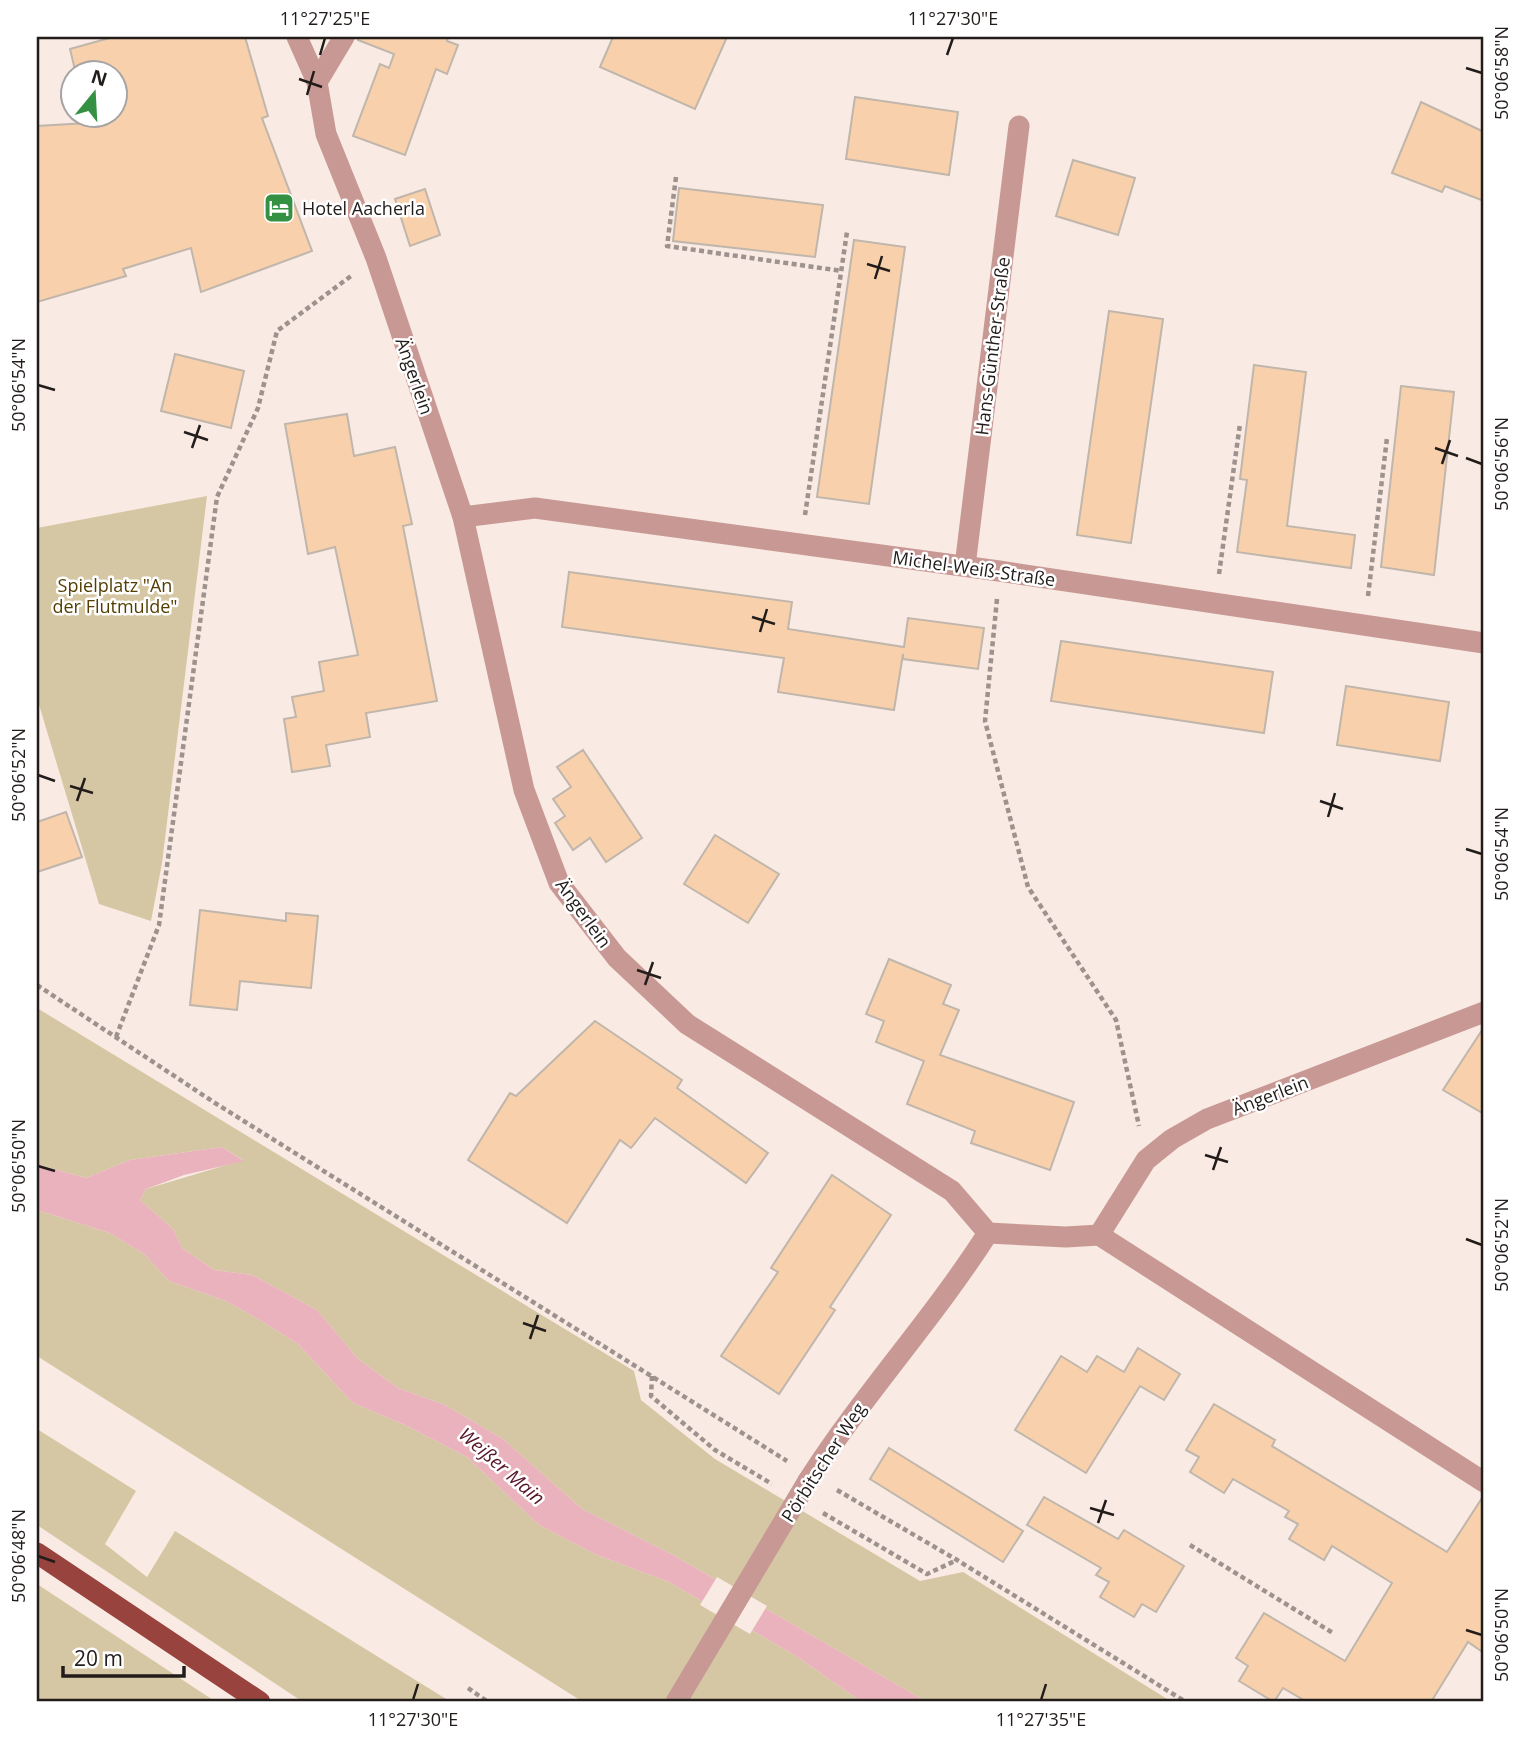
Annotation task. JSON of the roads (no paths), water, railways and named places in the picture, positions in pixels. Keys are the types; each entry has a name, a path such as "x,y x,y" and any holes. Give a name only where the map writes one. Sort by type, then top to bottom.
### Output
{"highway":[{"path":"37,1553 260,1702"}],"street":[{"name":"Ängerlein","path":"297,37 317,82 326,134 376,258 463,517 524,790 559,883 617,958 687,1024 952,1191 988,1233"},
{"path":"317,82 344,37"},
{"name":"Hans-Günther-Straße","path":"965,566 1019,126"},
{"name":"Michel-Weiß-Straße","path":"463,517 535,508 965,566 1484,643"},
{"name":"Ängerlein","path":"1099,1235 1146,1160 1172,1139 1207,1119 1484,1012"},
{"path":"988,1233 1066,1237 1099,1235 1484,1482"},
{"name":"Pörbitscher Weg","path":"676,1702 810,1478 854,1411 953,1287 988,1233"}],"water":[{"name":"Weißer Main","path":"222,1147 244,1161 184,1175 146,1189 140,1200 173,1229 182,1248 214,1270 252,1275 317,1310 358,1359 398,1388 445,1405 503,1439 582,1509 673,1555 927,1702 862,1702 796,1656 669,1582 597,1555 539,1525 467,1457 405,1425 353,1403 298,1344 263,1322 226,1301 169,1281 144,1254 110,1233 37,1210 37,1159 43,1166 86,1178 130,1160"}],"place":[{"name":"Hotel Aacherla","path":"279,208"}],"park label":[{"name":"Spielplatz \"An der Flutmulde\"","path":"115,595"}]}
